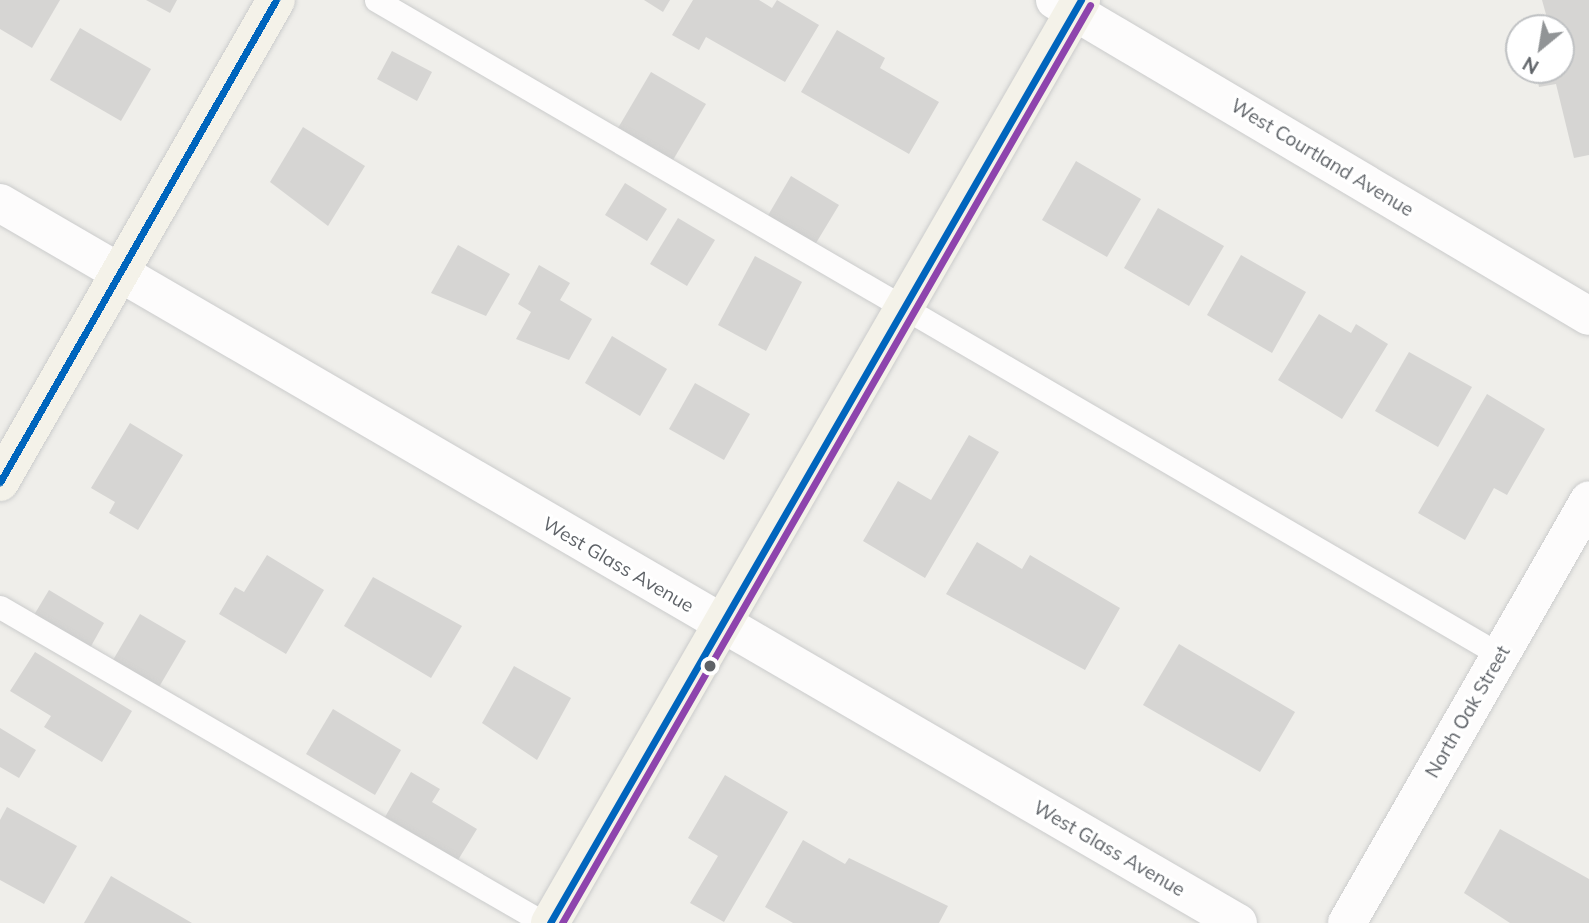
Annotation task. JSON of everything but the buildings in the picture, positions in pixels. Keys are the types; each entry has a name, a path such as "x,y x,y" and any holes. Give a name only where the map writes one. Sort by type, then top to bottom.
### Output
{"main road":[{"path":"0,482 276,0"},
{"path":"550,923 904,307 1070,4"}],"street":[{"name":"West Courtland Avenue","path":"1070,4 1589,316"},
{"name":"West Glass Avenue","path":"0,203 720,625 1238,923"},
{"name":"North Oak Street","path":"1347,923 1589,500"}],"lane":[{"path":"376,0 1500,655"},
{"path":"0,607 544,923"}],"transit line":[{"path":"0,482 276,0"},
{"path":"550,923 1081,0"},
{"path":"562,923 1090,5"}]}
